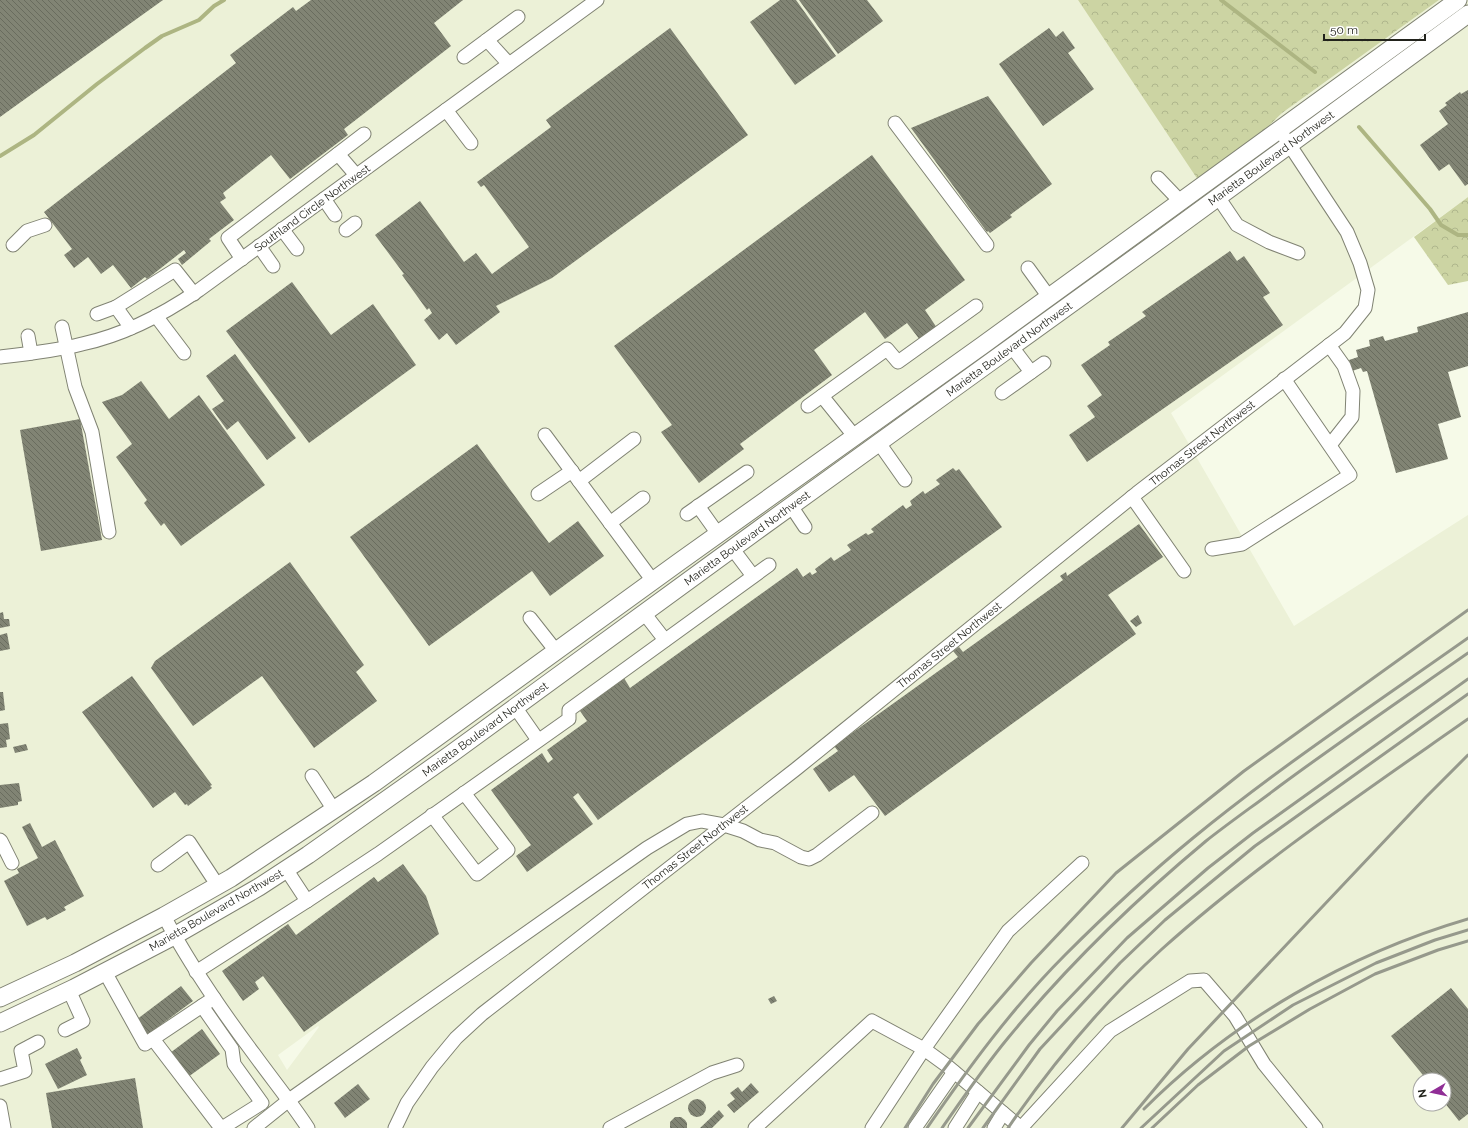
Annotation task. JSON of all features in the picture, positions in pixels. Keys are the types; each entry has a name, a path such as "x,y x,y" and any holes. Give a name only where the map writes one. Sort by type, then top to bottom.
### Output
{"main road":[{"path":"0,998 75,963 218,886 374,783 1049,297 1458,0"},
{"name":"Marietta Boulevard Northwest","path":"0,1023 174,936 260,887 362,817 515,708 732,548 1012,347 1468,14"}],"street":[{"name":"Southland Circle Northwest","path":"0,357 84,344 131,328 174,307 194,294 597,0"},
{"path":"464,58 518,17"},
{"path":"487,40 509,64"},
{"path":"446,110 472,143"},
{"path":"895,124 987,246"},
{"name":"Thomas Street Northwest","path":"396,1128 407,1103 432,1067 456,1038 482,1014 802,764 1132,497 1345,333 1365,308 1368,290 1347,232 1279,130"},
{"path":"242,259 228,238 364,134"},
{"path":"338,154 356,176"},
{"path":"1158,178 1180,202"},
{"path":"1218,197 1237,225 1269,242 1298,254"},
{"path":"324,199 335,215"},
{"path":"13,245 27,231 45,225"},
{"path":"282,229 297,249"},
{"path":"259,246 272,266"},
{"path":"1028,268 1049,297"},
{"path":"97,314 116,307 175,270 194,294"},
{"path":"808,406 887,348 898,362 976,306"},
{"path":"116,307 131,328"},
{"path":"156,316 184,353"},
{"path":"62,327 75,387 92,432 109,532"},
{"path":"28,336 30,353"},
{"path":"1329,345 1344,366 1353,391 1352,417 1330,445"},
{"path":"1012,347 1031,372"},
{"path":"1002,393 1044,363"},
{"path":"1212,549 1242,544 1350,475 1284,379"},
{"path":"822,396 855,436"},
{"path":"545,434 653,581"},
{"path":"538,494 576,476 634,439"},
{"path":"879,443 905,480"},
{"path":"718,534 693,510 747,472"},
{"path":"1132,497 1184,571"},
{"path":"610,523 643,498"},
{"path":"790,506 805,527"},
{"path":"732,548 753,576"},
{"path":"196,972 378,854 569,719 569,710 769,565"},
{"path":"644,613 665,640"},
{"path":"530,618 556,651"},
{"path":"515,708 538,740"},
{"path":"312,776 334,810"},
{"path":"432,815 477,874 508,850 464,793"},
{"path":"254,1128 289,1100 647,848 687,824 702,821 724,825 744,831 760,840 776,843 801,857 809,859 817,855 872,813"},
{"path":"0,840 2,841 12,863"},
{"path":"158,865 189,842 218,886"},
{"path":"872,1128 924,1049 1008,931 1082,863"},
{"path":"286,869 307,901"},
{"path":"164,916 174,936 196,972 254,1055 289,1100 308,1128"},
{"path":"104,972 145,1044 214,998"},
{"path":"755,1128 872,1020 924,1049 1021,1128 1110,1032 1190,980 1204,980 1235,1016 1264,1064 1316,1128"},
{"path":"65,1030 83,1021 68,990"},
{"path":"153,1039 222,1128 262,1104 234,1064 232,1050 202,1006"},
{"path":"0,1079 25,1071 21,1051 38,1042"},
{"path":"610,1128 712,1073 737,1065"},
{"path":"916,1128 954,1072"},
{"path":"955,1128 978,1092"},
{"path":"0,1106 4,1128"},
{"path":"994,1128 1003,1114"}],"shaded area":[{"path":"0,0 1078,0 1204,189 1282,113 1439,0 1468,0 1468,197 1171,413 1294,626 1468,515 1468,1128 0,1128","holes":["318,1026 319,1027 287,1070 278,1055"]}],"green space":[{"path":"1078,0 1439,0 1282,113 1204,189"},
{"path":"1468,197 1468,281 1448,285 1414,237"}],"building":[{"path":"0,0 163,0 0,117"},
{"path":"311,0 463,0 434,23 451,46 344,129 348,135 290,179 271,155 223,193 226,198 220,202 234,220 209,239 211,241 182,265 178,259 186,253 184,250 147,279 145,277 131,288 113,265 101,274 88,257 74,268 64,255 72,249 44,212 236,63 230,55 293,7 296,11"},
{"path":"780,0 796,0 836,56 795,85 750,22"},
{"path":"799,0 867,0 883,21 838,54"},
{"path":"670,28 748,135 552,278 496,306 500,312 456,345 447,333 439,340 424,320 432,313 429,308 427,310 402,275 404,274 375,235 420,201 464,262 476,253 492,274 529,247 484,185 481,187 477,182 551,127 546,120"},
{"path":"1049,28 1056,37 1063,31 1075,48 1068,53 1094,89 1043,126 999,64"},
{"path":"1468,90 1468,184 1465,186 1449,164 1439,171 1420,145 1448,124 1439,111 1447,105 1445,103 1460,92 1461,94"},
{"path":"988,96 1052,184 1010,215 1012,217 990,233 988,231 987,232 911,128"},
{"path":"872,155 965,280 925,310 937,328 920,340 907,323 885,339 865,312 814,350 832,375 740,444 744,449 699,483 661,432 672,425 614,346"},
{"path":"1230,251 1237,261 1244,256 1270,293 1263,297 1283,325 1087,462 1069,435 1095,417 1087,406 1102,395 1081,365 1110,345 1108,342 1146,316 1142,312"},
{"path":"292,282 331,335 373,304 416,365 309,443 226,331"},
{"path":"1468,312 1468,366 1448,372 1461,417 1438,424 1448,459 1396,473 1367,371 1363,372 1361,368 1352,371 1349,360 1358,357 1356,350 1370,346 1369,340 1383,336 1385,341 1418,332 1417,327"},
{"path":"235,354 296,438 267,460 238,421 227,430 212,409 224,401 206,376"},
{"path":"141,381 169,419 199,395 265,485 181,546 164,523 161,526 144,503 147,500 116,457 132,444 102,402 122,395"},
{"path":"80,419 102,540 41,551 20,430"},
{"path":"477,444 549,543 578,521 604,556 550,596 532,571 429,646 350,537"},
{"path":"953,468 956,471 959,469 1002,527 598,820 578,793 573,797 593,824 527,872 516,856 531,845 491,790 542,753 548,763 553,759 547,750 587,721 580,711 624,678 630,688 797,568 803,577 810,572 812,575 817,572 815,569 831,557 834,561 851,550 847,545 866,533 868,535 874,532 871,529 903,505 906,509 912,505 910,501 923,491 925,494 940,484 936,480"},
{"path":"1139,524 1163,557 1108,595 1136,634 885,816 854,775 829,792 813,769 838,751 834,746 958,657 953,651 959,647 963,652 1063,580 1060,576 1066,572 1067,576"},
{"path":"290,562 364,665 356,672 377,701 314,748 262,676 193,726 151,668 155,661"},
{"path":"3,612 4,619 9,619 10,626 0,628 0,613"},
{"path":"1138,615 1142,623 1136,627 1130,621"},
{"path":"7,633 10,649 0,651 0,635"},
{"path":"132,676 212,785 210,786 212,788 188,806 187,804 185,805 175,792 153,808 82,712"},
{"path":"0,692 3,692 5,710 0,711"},
{"path":"8,723 10,739 6,740 7,747 0,748 0,724"},
{"path":"26,744 28,750 15,753 13,747"},
{"path":"19,783 22,801 18,802 18,805 0,808 0,785"},
{"path":"30,823 42,847 55,840 84,896 64,907 66,910 47,920 45,917 27,926 4,881 19,873 17,869 38,858 22,827"},
{"path":"403,864 426,896 439,934 304,1032 263,976 255,982 259,989 243,1001 222,971 288,924 296,935 374,877 378,882"},
{"path":"181,986 193,1001 147,1035 136,1020"},
{"path":"1451,988 1468,1009 1468,1114 1459,1121 1452,1112 1452,1072 1420,1072 1391,1036"},
{"path":"774,996 777,1001 771,1004 768,999"},
{"path":"202,1029 220,1054 188,1077 170,1053"},
{"path":"77,1048 82,1058 80,1060 87,1075 58,1089 45,1064"},
{"path":"135,1078 143,1128 52,1128 46,1093"},
{"path":"751,1083 759,1092 734,1113 727,1105 735,1099 730,1093 738,1087 742,1092"},
{"path":"358,1084 370,1099 345,1118 334,1103"},
{"path":"693,1099 701,1099 706,1104 704,1115 701,1117 693,1117 688,1112 688,1104"},
{"path":"719,1110 724,1116 712,1128 700,1128"},
{"path":"675,1117 681,1117 685,1120 687,1123 687,1128 670,1128 670,1122"}],"waterway":[{"path":"0,156 34,135 97,84 162,36 199,20 214,6 224,0"},
{"path":"1221,0 1315,72"},
{"path":"1359,127 1430,209 1441,225 1458,235 1468,235"}],"railway":[{"path":"905,1128 933,1084 978,1024 1031,963 1116,873 1244,771 1468,610"},
{"path":"927,1128 975,1060 1027,995 1080,940 1144,880 1226,811 1329,735 1468,638"},
{"path":"942,1128 991,1060 1030,1011 1102,935 1153,887 1206,841 1234,820 1327,752 1468,653"},
{"path":"968,1128 1029,1045 1057,1011 1127,938 1208,868 1253,833 1468,679"},
{"path":"983,1128 1040,1049 1120,963 1165,920 1255,846 1468,694"},
{"path":"1008,1128 1042,1080 1080,1034 1120,990 1162,949 1235,887 1273,858 1468,719"},
{"path":"1122,1128 1188,1049 1426,797 1468,755"},
{"path":"1144,1109 1178,1077 1215,1047 1254,1019 1294,994 1336,971 1379,951 1468,919"},
{"path":"1141,1128 1224,1051 1293,1005 1376,963 1435,940 1468,930"},
{"path":"1152,1128 1198,1085 1249,1046 1310,1009 1375,974 1438,950 1468,941"}]}
